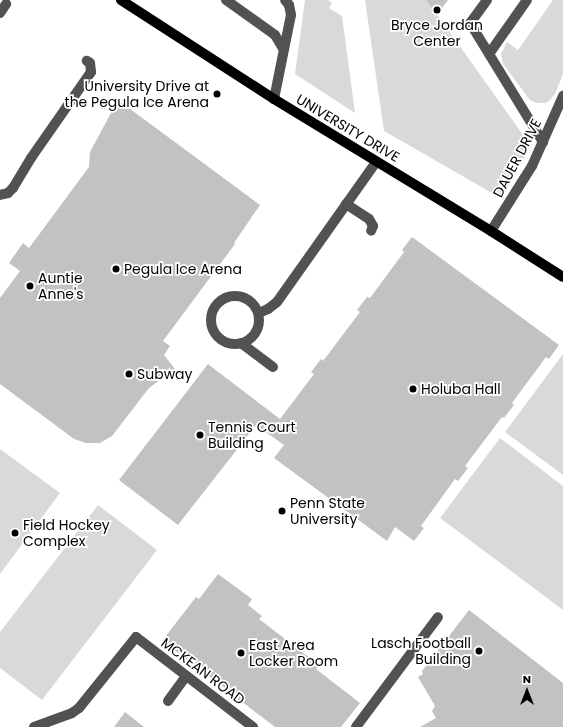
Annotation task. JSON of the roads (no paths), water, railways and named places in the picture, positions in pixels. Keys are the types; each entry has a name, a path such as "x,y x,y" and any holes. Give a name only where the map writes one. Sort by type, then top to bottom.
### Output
{"main road":[{"name":"UNIVERSITY DRIVE","path":"121,0 274,99 563,276"}],"street":[{"path":"226,0 276,35 284,50"},
{"path":"274,99 291,15 289,5 285,0"},
{"path":"487,0 470,23 543,142"},
{"path":"489,54 527,0"},
{"path":"0,13 6,4"},
{"path":"0,195 8,193 13,188 91,72 90,64 87,61"},
{"name":"DAUER DRIVE","path":"491,231 532,166 563,96"},
{"path":"259,313 268,309 277,302 376,162"},
{"path":"346,204 369,219 373,226 371,231"},
{"path":"238,296 247,299 254,305 259,313 257,331 250,339 241,343 232,344 223,340 216,334 212,326 212,317 215,308 221,301 229,297 238,296"},
{"path":"241,343 273,367"},
{"path":"356,727 438,617"},
{"name":"MCKEAN ROAD","path":"34,727 72,713 79,708 136,637 253,727"},
{"path":"168,700 186,676"}],"place":[{"name":"Bryce Jordan Center","path":"437,10"},
{"name":"University Drive at the Pegula Ice Arena","path":"217,94"},
{"name":"Pegula Ice Arena","path":"116,269"},
{"name":"Auntie Anne's","path":"30,286"},
{"name":"Subway","path":"129,374"},
{"name":"Holuba Hall","path":"413,389"},
{"name":"Tennis Court Building","path":"200,435"},
{"name":"Penn State University","path":"282,511"},
{"name":"Field Hockey Complex","path":"15,533"},
{"name":"Lasch Football Building","path":"479,651"},
{"name":"East Area Locker Room","path":"241,653"}]}
